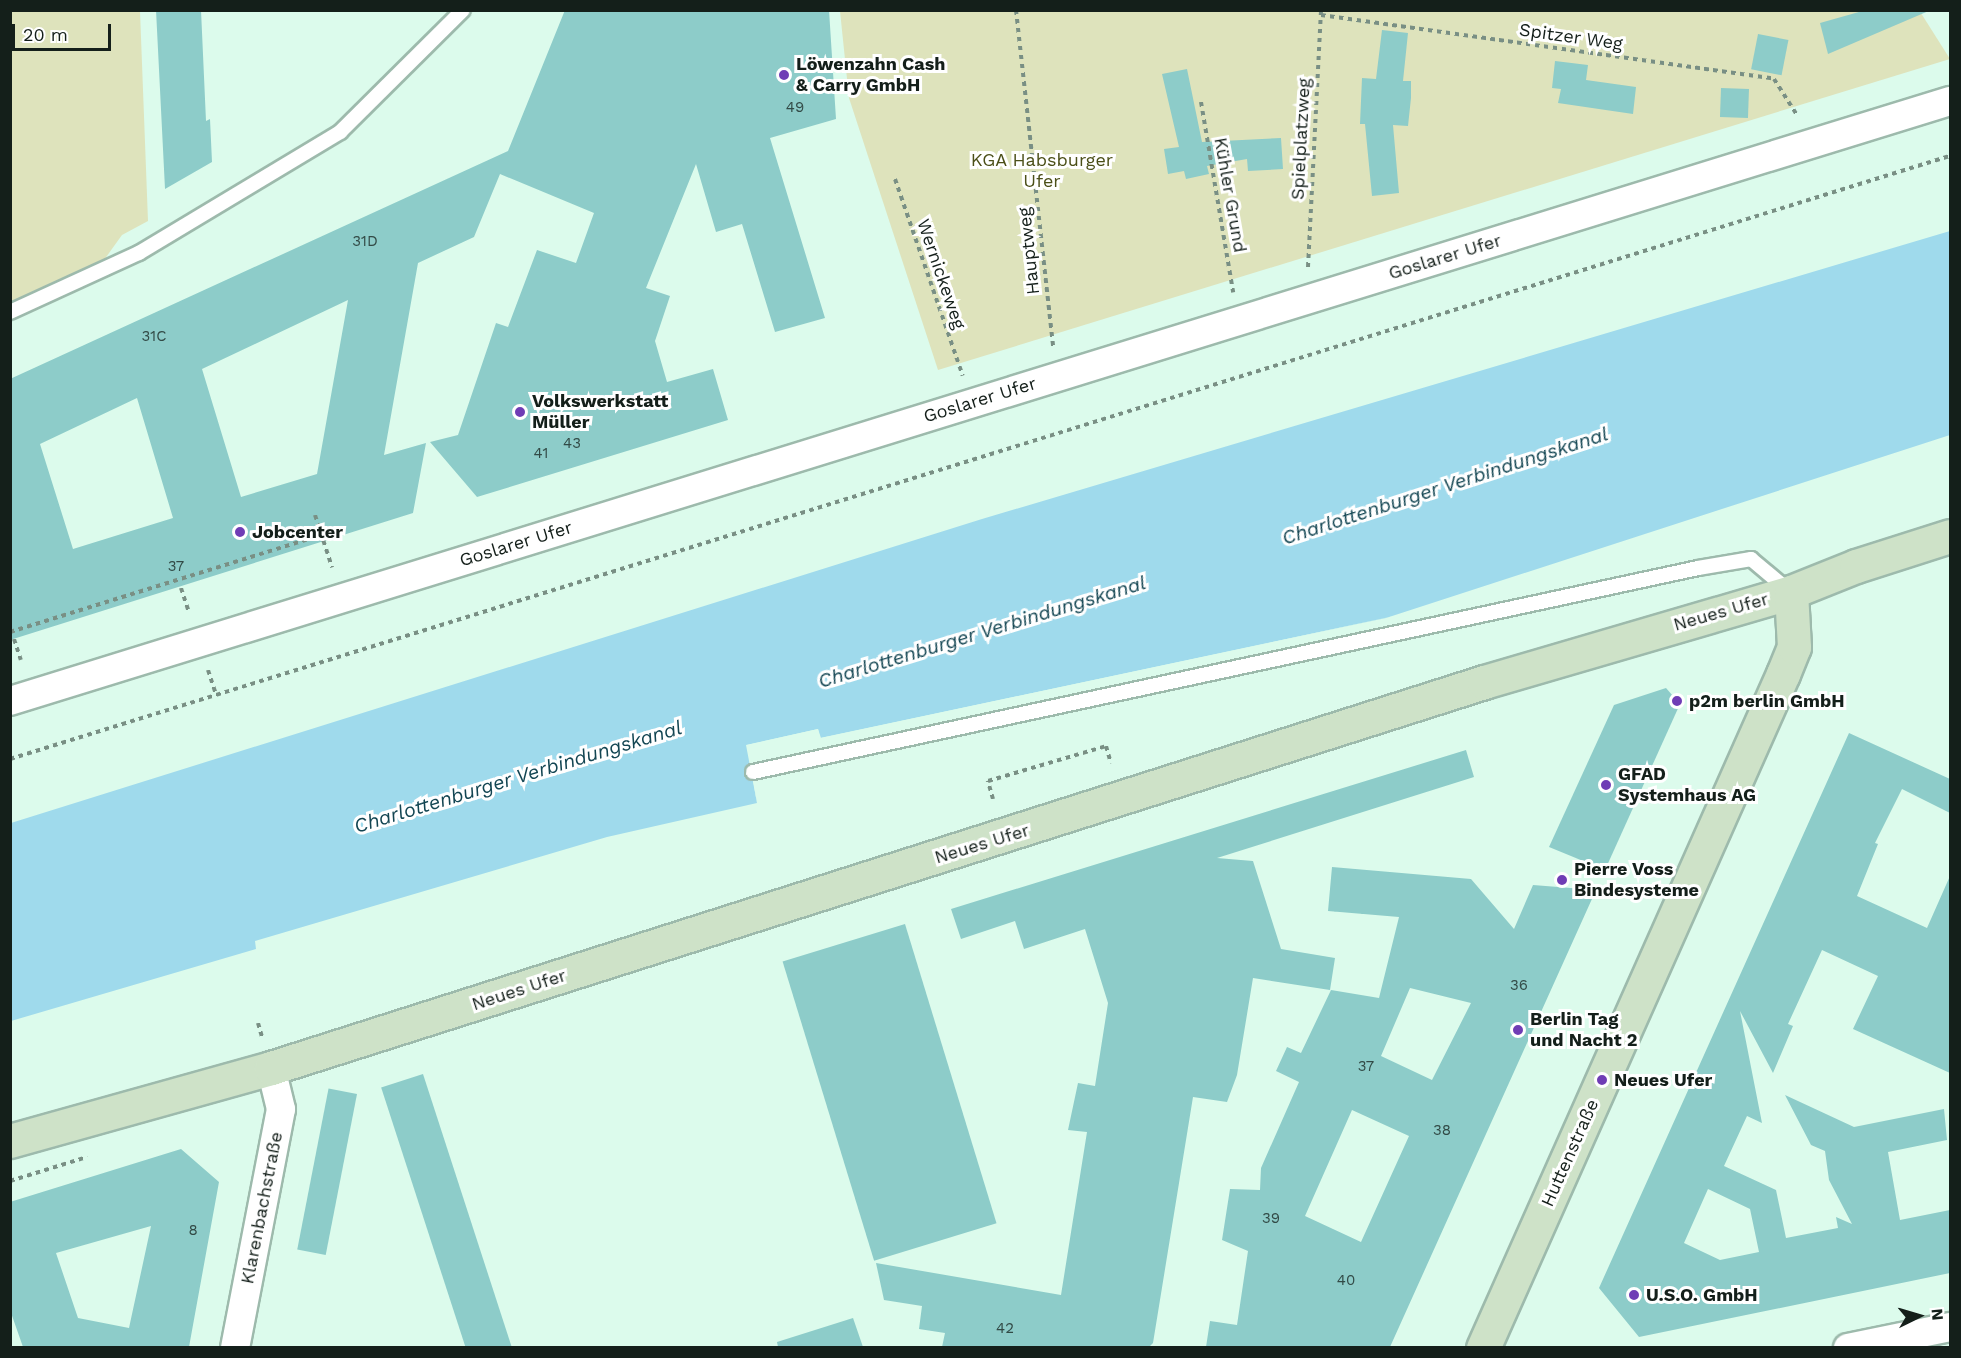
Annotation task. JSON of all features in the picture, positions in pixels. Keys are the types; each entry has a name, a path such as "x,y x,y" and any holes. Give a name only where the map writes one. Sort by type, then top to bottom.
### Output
{"street":[{"name":"Goslarer Ufer","path":"10,701 1950,101"},
{"name":"Neues Ufer","path":"10,1141 272,1068 1484,682 1791,592 1856,566 1950,536"},
{"name":"Huttenstraße","path":"1483,1347 1783,674 1794,647 1791,592"},
{"name":"Klarenbachstraße","path":"234,1347 280,1109 272,1068"},
{"path":"1848,1347 1950,1327"}],"lane":[{"path":"10,312 139,253 340,132 463,10"},
{"path":"753,772 1698,568 1751,559 1791,592"}],"path":[{"name":"Hauptweg","path":"1016,10 1053,345"},
{"name":"Spitzer Weg","path":"1321,13 1774,79 1797,116"},
{"name":"Spielplatzweg","path":"1308,269 1321,13"},
{"name":"Kühler Grund","path":"1200,102 1234,292"},
{"path":"10,759 1950,156"},
{"name":"Wernickeweg","path":"895,179 963,376"},
{"path":"315,515 332,567"},
{"path":"10,632 322,535"},
{"path":"181,588 186,604"},
{"path":"14,639 21,660"},
{"path":"207,667 216,695"},
{"path":"993,799 988,781 1106,746 1111,763"}],"green space":[{"name":"KGA Habsburger Ufer","path":"1919,10 1950,59 938,370 849,98 840,11"},
{"path":"10,11 140,11 148,221 122,235 104,260 11,302"}],"water":[{"name":"Charlottenburger Verbindungskanal","path":"1950,231 1950,435 1386,618 820,738 818,729 747,745 757,803 607,837 255,941 256,949 11,1021 11,823 982,519"}],"pier":[{"path":"1413,612 821,741 816,732 750,747 757,803 746,745 818,729 821,738"}],"building":[{"path":"156,10 201,10 206,121 210,119 212,162 165,189"},
{"path":"565,10 829,10 836,119 770,138 825,318 775,332 742,224 716,232 696,164 646,288 670,296 655,341 667,382 713,369 728,420 477,497 430,442 458,435 496,323 508,327 537,250 576,263 594,213 500,174 474,237 418,263 384,455 426,443 413,513 10,640 10,379 508,151","holes":["348,300 317,474 241,497 202,369","137,398 173,518 73,549 40,444"]},
{"path":"1866,10 1931,10 1828,54 1820,23"},
{"path":"1382,30 1408,33 1403,81 1411,81 1411,98 1408,126 1393,125 1399,193 1372,196 1365,124 1360,124 1362,78 1376,79"},
{"path":"1758,34 1788,40 1782,75 1751,69"},
{"path":"1555,61 1588,65 1586,80 1636,87 1633,114 1558,103 1561,89 1552,88"},
{"path":"1187,69 1202,142 1281,138 1283,169 1248,171 1247,159 1207,166 1209,174 1186,179 1184,171 1168,174 1164,149 1179,147 1162,74"},
{"path":"1721,88 1749,89 1748,118 1720,117"},
{"path":"1666,688 1680,704 1605,870 1549,847 1614,705"},
{"path":"1849,733 1950,779 1950,813 1902,789 1875,843 1878,844 1857,896 1927,928 1950,876 1950,1073 1853,1029 1878,976 1822,950 1788,1024 1793,1026 1773,1073 1740,1011 1762,1123 1747,1116 1724,1166 1776,1190 1786,1238 1838,1228 1836,1217 1852,1224 1829,1180 1825,1151 1811,1145 1785,1095 1854,1127 1944,1109 1947,1140 1888,1152 1900,1220 1950,1210 1950,1273 1639,1337 1599,1288","holes":["1708,1189 1750,1209 1759,1252 1720,1260 1684,1243"]},
{"path":"1466,750 1474,777 1217,858 1253,861 1281,949 1335,958 1330,990 1253,978 1237,1075 1227,1102 1193,1097 1153,1343 1149,1347 942,1347 945,1333 919,1329 922,1306 884,1300 876,1263 1061,1295 1087,1132 1068,1130 1078,1083 1095,1086 1108,1003 1085,929 1024,949 1015,921 961,939 951,909"},
{"path":"1332,867 1471,879 1514,929 1533,885 1596,890 1390,1347 1206,1347 1210,1321 1237,1325 1248,1251 1222,1240 1230,1189 1260,1190 1261,1168 1299,1082 1276,1071 1287,1047 1301,1053 1331,990 1379,998 1399,917 1328,911","holes":["1410,988 1471,1003 1432,1080 1381,1056","1352,1110 1409,1136 1361,1242 1305,1216"]},
{"path":"905,924 997,1223 874,1261 783,961"},
{"path":"423,1074 512,1347 466,1348 381,1088"},
{"path":"329,1088 357,1094 326,1255 297,1249"},
{"path":"181,1149 219,1182 189,1347 23,1347 10,1310 10,1202","holes":["151,1226 129,1328 78,1318 56,1253"]},
{"path":"853,1318 863,1347 778,1347 777,1342"}],"place":[{"name":"Löwenzahn Cash & Carry GmbH","path":"784,75"},
{"name":"Volkswerkstatt Müller","path":"520,412"},
{"name":"Jobcenter","path":"240,532"},
{"name":"p2m berlin GmbH","path":"1677,701"},
{"name":"GFAD Systemhaus AG","path":"1606,785"},
{"name":"Pierre Voss Bindesysteme","path":"1562,880"},
{"name":"Berlin Tag und Nacht 2","path":"1518,1030"},
{"name":"Neues Ufer","path":"1602,1080"},
{"name":"U.S.O. GmbH","path":"1634,1295"}]}
